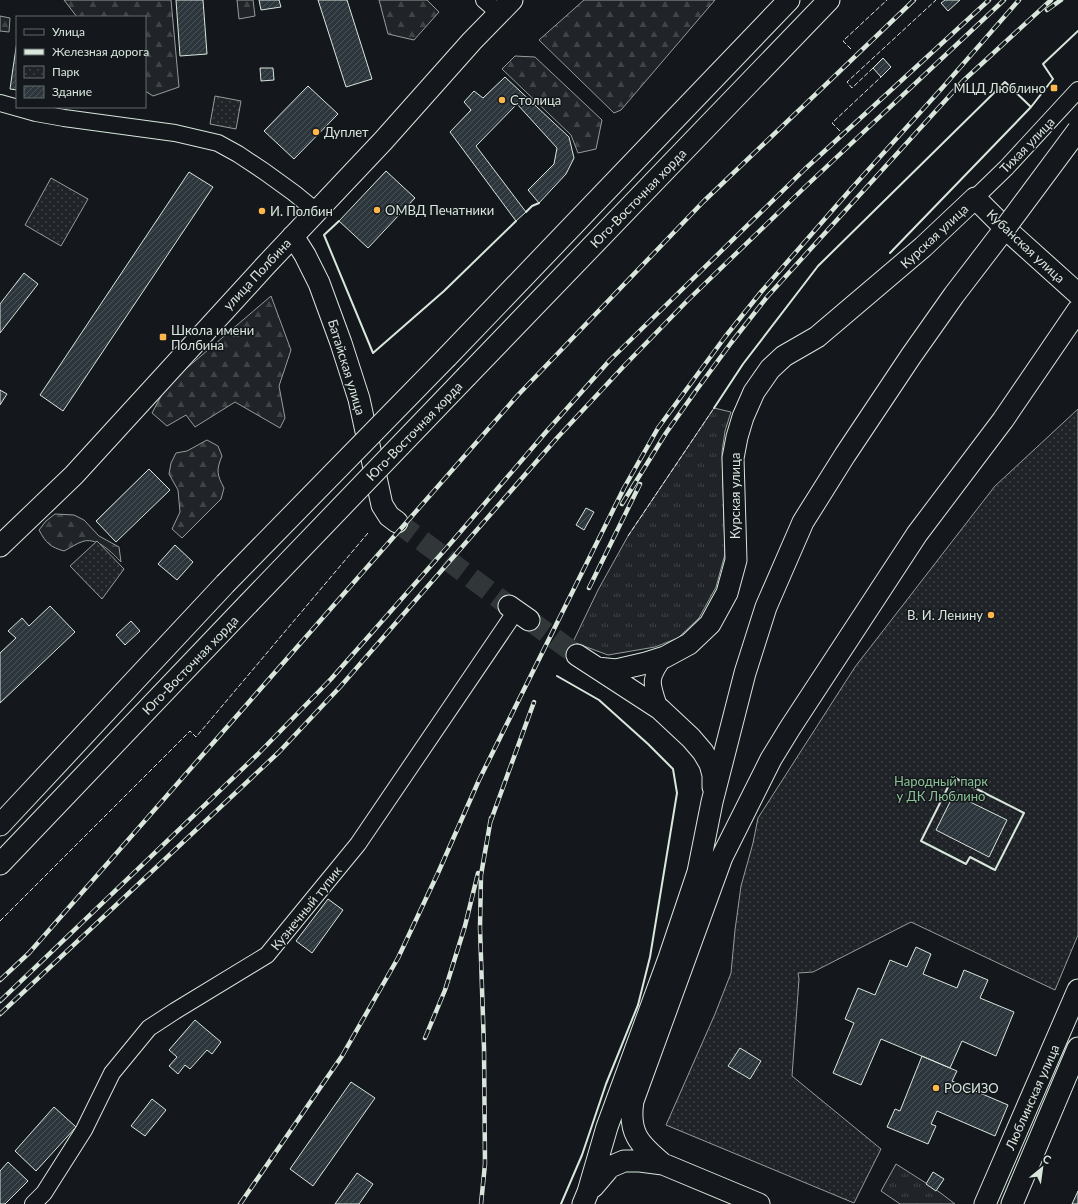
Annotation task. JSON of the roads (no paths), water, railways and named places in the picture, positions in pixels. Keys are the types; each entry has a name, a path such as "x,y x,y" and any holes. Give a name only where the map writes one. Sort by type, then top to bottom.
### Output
{"main road":[{"path":"0,826 225,584 447,357 789,0"},
{"name":"Юго-Восточная хорда","path":"0,864 829,0"},
{"name":"улица Полбина","path":"0,546 74,475 292,236 383,141 498,4"},
{"path":"586,1198 607,1127 686,910 698,872 712,802 745,673 766,607 803,522 844,456 911,356 954,295 1078,130"},
{"name":"Кубанская улица","path":"975,198 1007,230 1078,294"},
{"name":"Курская улица","path":"597,668 616,670 665,657 689,644 710,624 727,593 736,560 733,458 743,417 754,392 770,369 784,356 817,338 923,248 975,198"},
{"path":"923,248 956,225 968,218 977,216 994,222 1007,230"},
{"name":"Батайская улица","path":"292,236 306,255 319,283 341,343 359,399 382,505 389,516 397,522"},
{"path":"664,1164 644,1147 632,1128 631,1114 633,1101 722,857 771,759 790,728 917,534 1003,420 1078,310"},
{"path":"577,655 660,709 691,738 703,752 710,764 713,775 712,802"},
{"name":"Люблинская улица","path":"985,1204 1078,990"},
{"name":"Люблинская улица","path":"1012,1204 1078,1048"},
{"path":"586,1198 610,1167 624,1162 640,1161 664,1164 759,1204"}],"street":[{"name":"Тихая улица","path":"975,198 1006,168 1078,90"},
{"path":"0,103 16,107"},
{"path":"20,108 49,115 175,133 218,143 238,154 271,176 316,212"},
{"name":"Кузнечный тупик","path":"33,1204 44,1193 84,1130 112,1073 149,1028 175,1010 268,955 358,844 518,613"},
{"path":"660,709 654,692 652,680 655,670 665,657"}],"tunnel":[{"path":"397,522 509,606"},
{"path":"529,620 577,655"}],"railway":[{"path":"0,980 29,953 518,395 703,202 914,0"},
{"path":"0,1001 258,754 331,679 610,360 805,169 989,0"},
{"path":"0,1014 279,752 340,687 557,438 623,367 688,300 805,187 1004,0"},
{"path":"240,1204 342,1056 398,958 438,873 479,780 624,488 658,428 725,337 761,292 1019,0"},
{"path":"622,504 666,433 731,343 767,297 963,81 1051,0"},
{"path":"1047,10 1061,0"},
{"path":"589,588 640,484"},
{"path":"490,823 534,702"},
{"path":"481,1204 485,1164 484,1048 480,928 481,875 491,818"},
{"path":"425,1038 445,990 465,926 478,873"}],"place":[{"name":"МЦД Люблино","path":"1054,88"},
{"name":"Столица","path":"502,100"},
{"name":"Дуплет","path":"316,132"},
{"name":"ОМВД Печатники","path":"377,210"},
{"name":"И. Полбин","path":"262,211"},
{"name":"Школа имени Полбина","path":"163,337"},
{"name":"В. И. Ленину","path":"991,615"},
{"name":"РОСИЗО","path":"936,1088"}],"park label":[{"name":"Народный парк у ДК Люблино","path":"941,788"}]}
